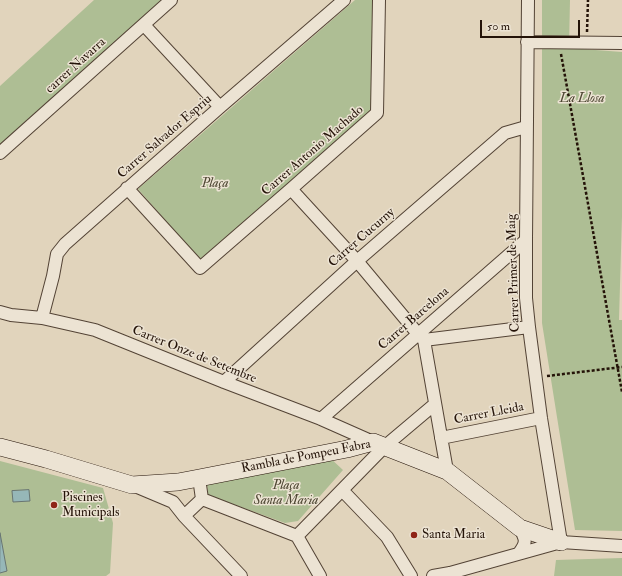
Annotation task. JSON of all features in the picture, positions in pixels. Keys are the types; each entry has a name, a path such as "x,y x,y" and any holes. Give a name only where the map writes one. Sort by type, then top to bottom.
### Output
{"street":[{"name":"carrer Navarra","path":"0,153 171,0"},
{"name":"Carrer Salvador Espriu","path":"42,318 57,254 65,244 127,188 344,0"},
{"name":"Carrer Antonio Machado","path":"127,188 200,268 377,113 379,0"},
{"name":"Carrer Primer de Maig","path":"528,0 526,298 536,377 561,542"},
{"path":"144,25 220,107"},
{"path":"527,42 622,43"},
{"name":"Carrer Cucurny","path":"224,382 357,261 505,133 526,127"},
{"path":"291,189 357,261 421,337 447,471"},
{"name":"Carrer Barcelona","path":"321,419 421,337 526,240"},
{"name":"Carrer Onze de Setembre","path":"0,312 12,315 42,318 94,330 321,419 378,444"},
{"path":"421,337 529,327"},
{"path":"297,536 342,490 378,444 435,404"},
{"name":"Carrer Lleida","path":"441,438 542,418"},
{"name":"Rambla de Pompeu Fabra","path":"0,447 132,484 178,482 378,444 447,471 520,528 561,542 622,546"},
{"path":"198,478 202,499"},
{"path":"173,502 173,490 178,482"},
{"path":"132,484 173,502 184,516 242,576"},
{"path":"342,490 387,537 411,576"},
{"path":"184,516 202,499"},
{"path":"202,499 297,536 320,576"},
{"path":"519,553 525,542 525,538 520,528"},
{"path":"433,576 450,574 561,542"}],"path":[{"path":"587,43 588,0"},
{"path":"558,42 622,392"},
{"path":"536,377 622,367"}],"green space":[{"path":"94,0 162,0 0,145 0,86"},
{"name":"Plaça","path":"355,0 373,0 372,110 200,260 138,189"},
{"name":"La Llosa","path":"542,0 570,0 569,48 622,52 622,216 619,320 622,320 622,531 575,530 542,323"},
{"name":"Plaça Santa Maria","path":"328,456 343,470 298,521 285,523 208,495 207,484"},
{"name":"Piscines Municipals","path":"0,461 103,488 113,523 110,573 106,576 0,576"},
{"path":"622,558 622,576 554,576 556,560"}],"water":[{"path":"29,490 30,501 13,502 12,491"},
{"path":"0,533 7,571 0,573"}],"place":[{"name":"Piscines Municipals","path":"54,505"},
{"name":"Santa Maria","path":"414,535"}]}
